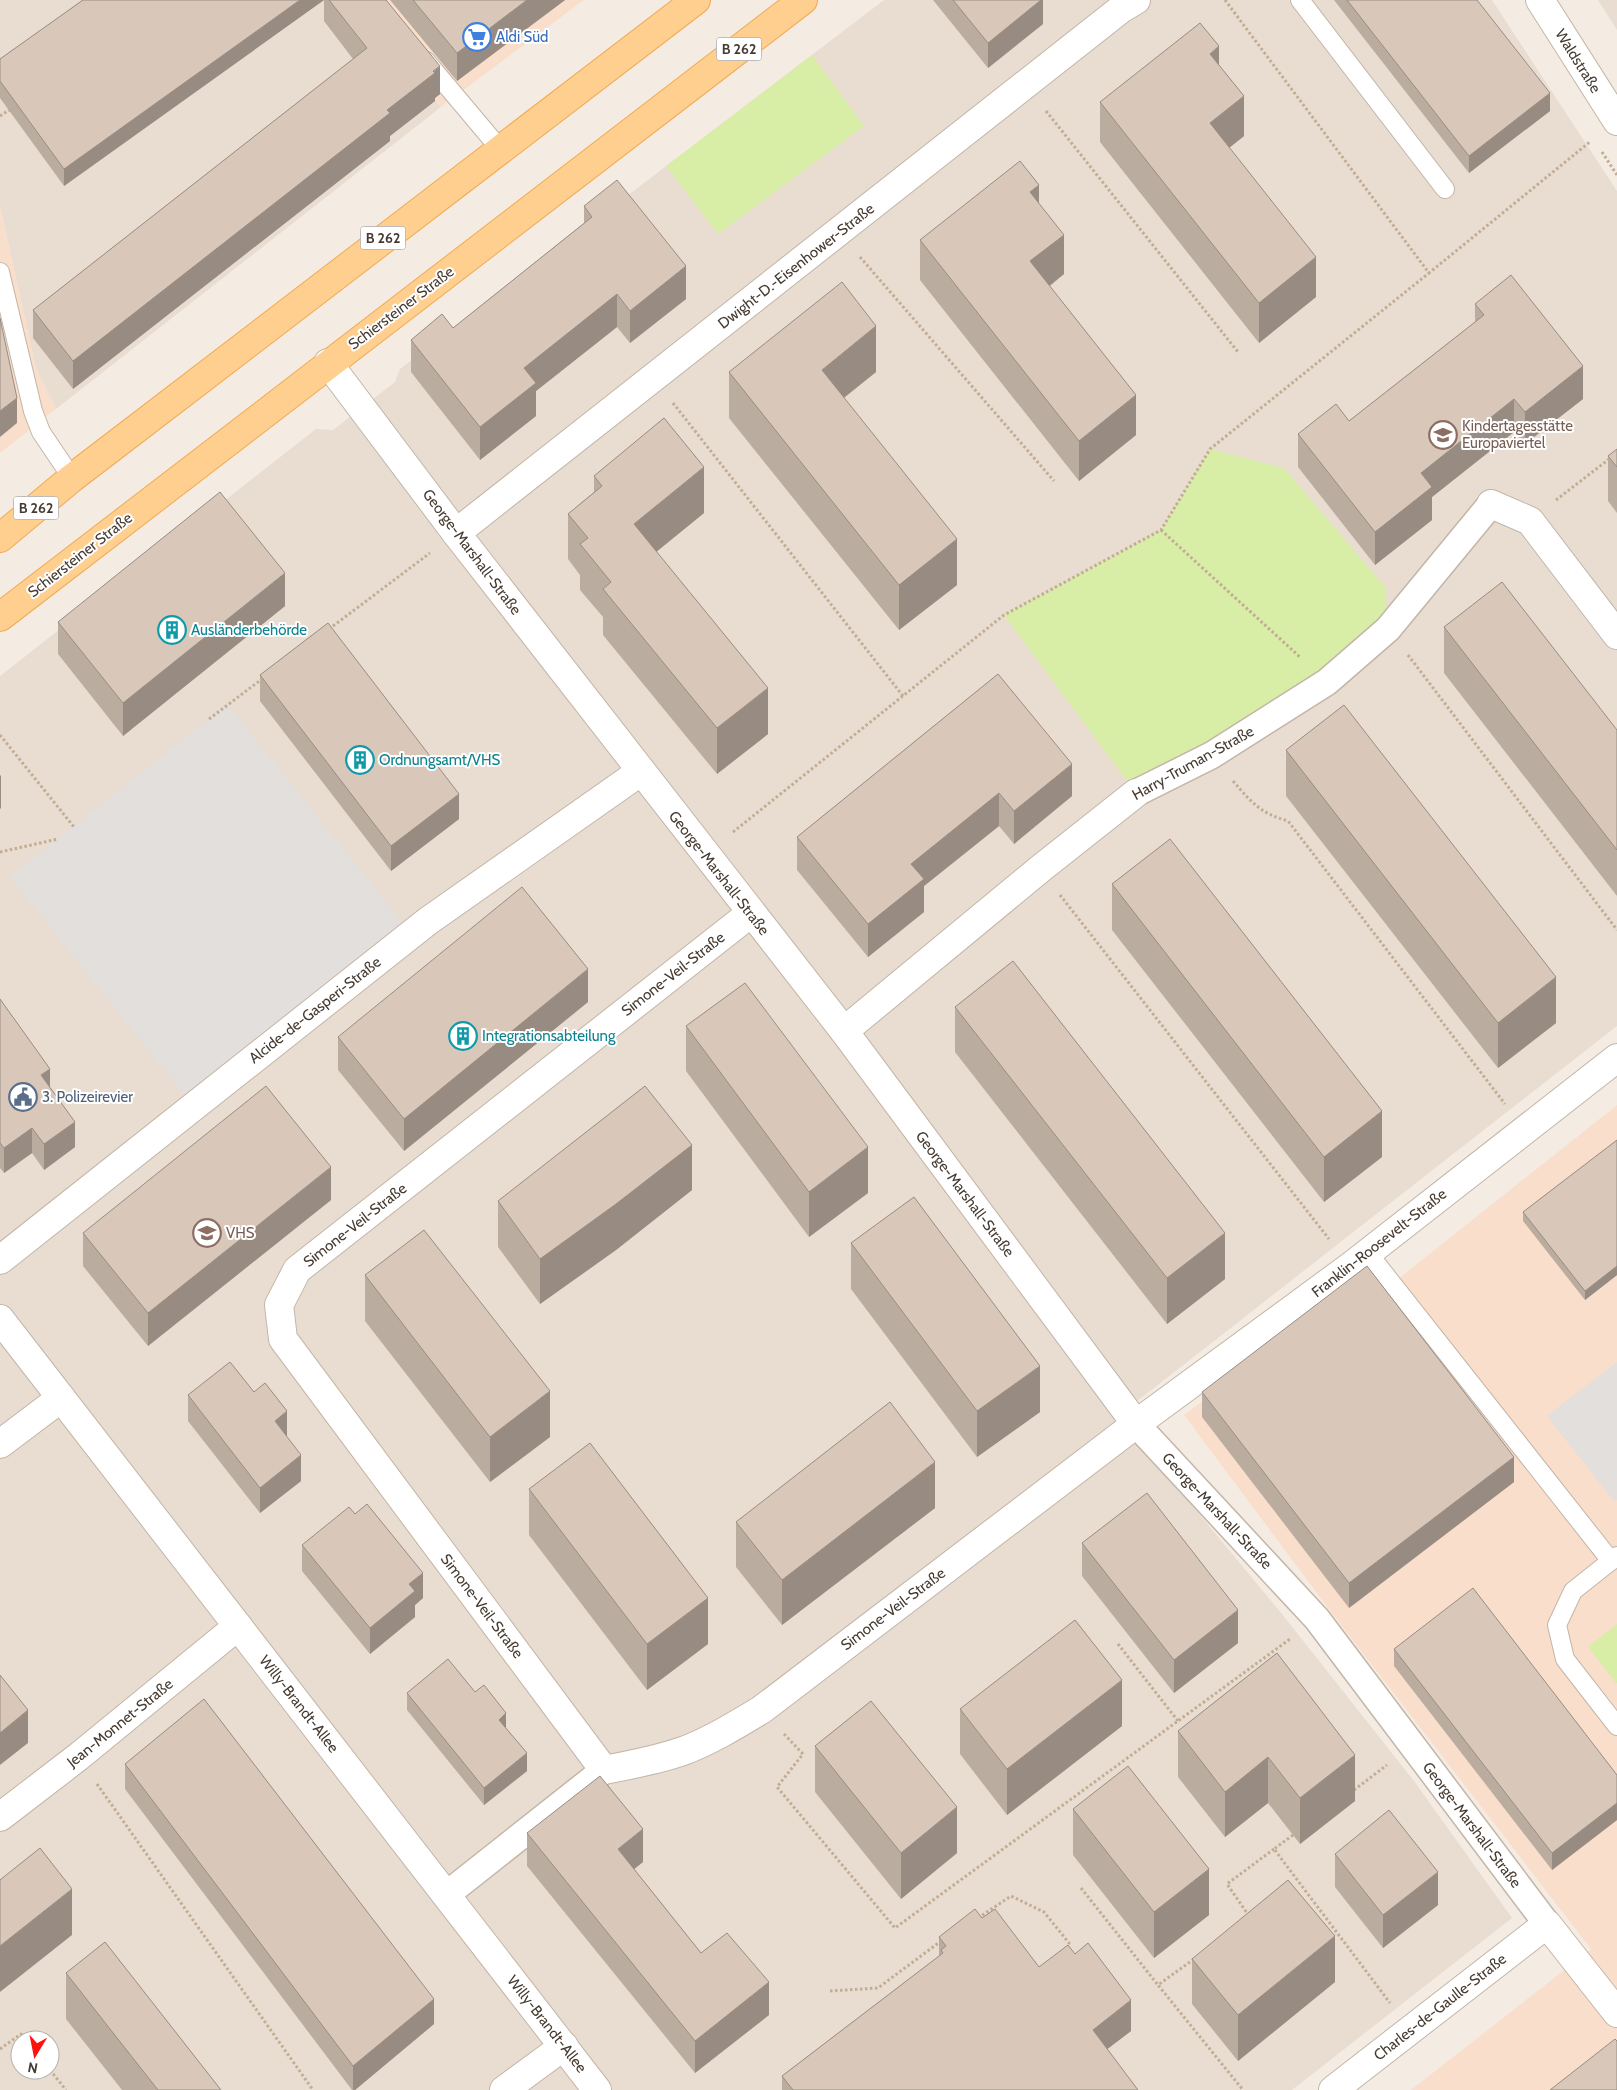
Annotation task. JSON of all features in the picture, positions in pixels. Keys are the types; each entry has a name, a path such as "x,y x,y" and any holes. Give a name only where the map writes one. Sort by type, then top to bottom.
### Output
{"main road":[{"name":"B 262","path":"0,538 72,478 696,0"},
{"name":"Schiersteiner Straße","path":"0,617 328,363 803,0"}],"street":[{"name":"Dwight-D.-Eisenhower-Straße","path":"456,533 1121,9 1136,0"},
{"name":"Waldstraße","path":"1540,0 1617,121"},
{"name":"George-Marshall-Straße","path":"328,363 640,772 844,1031 1136,1424 1317,1619 1547,1924 1617,2013"},
{"name":"Harry-Truman-Straße","path":"844,1031 1040,869 1136,793 1212,755 1327,682 1388,629 1491,504 1530,520"},
{"path":"1530,520 1617,635"},
{"name":"Alcide-de-Gasperi-Straße","path":"0,1260 428,921 640,772"},
{"name":"Simone-Veil-Straße","path":"604,1770 283,1339 278,1305 297,1270 751,913"},
{"name":"Franklin-Roosevelt-Straße","path":"1136,1424 1360,1260 1617,1058"},
{"name":"Willy-Brandt-Allee","path":"0,1319 597,2090"},
{"path":"0,1444 61,1398"},
{"name":"Simone-Veil-Straße","path":"446,1895 604,1770 638,1764 683,1751 718,1735 761,1710 1136,1424"},
{"name":"Jean-Monnet-Straße","path":"0,1817 78,1757 238,1626"},
{"name":"Charles-de-Gaulle-Straße","path":"1333,2090 1547,1924"},
{"path":"504,2090 564,2046"}],"lane":[{"path":"1300,0 1445,189"},
{"path":"412,44 500,149"},
{"path":"0,272 38,425 72,478"},
{"path":"1360,1260 1614,1559 1573,1590 1558,1625 1565,1659 1617,1726"}],"path":[{"path":"1025,85 1238,352"},
{"path":"0,116 9,110 17,114"},
{"path":"838,232 1054,481"},
{"path":"705,854 1004,615 1161,530 1210,449 1429,273"},
{"path":"653,378 903,696"},
{"path":"1530,520 1617,453"},
{"path":"1161,530 1327,682"},
{"path":"328,629 456,533"},
{"path":"1388,629 1617,930"},
{"path":"209,719 265,677"},
{"path":"0,735 74,826"},
{"path":"1212,755 1252,802 1269,816 1288,822 1525,1130"},
{"path":"0,852 58,839"},
{"path":"1040,869 1360,1260"},
{"path":"761,1710 803,1754 777,1786 895,1928 1317,1619"},
{"path":"1118,1644 1178,1721"},
{"path":"1351,1792 1412,1746"},
{"path":"78,1757 314,2090"},
{"path":"1242,1922 1250,1917 1227,1884 1305,1826"},
{"path":"1274,1849 1410,2030"},
{"path":"1081,1888 1243,2090"},
{"path":"970,1922 1011,1896 1044,1912 1069,1943 1066,1951"},
{"path":"830,1991 878,1988 948,1936"},
{"path":"1158,1985 1196,1957"},
{"path":"58,2080 66,2090"}],"shaded area":[{"path":"0,0 356,0 441,107 56,409 36,369 0,206"},
{"path":"356,0 584,0 441,107"},
{"path":"884,0 1492,0 1617,191 1617,1026 1118,1416 1282,1614 1414,1781 1512,1918 1292,2090 0,2090 0,676 316,429 333,430 395,382 400,369"},
{"path":"1598,0 1617,0 1617,30"},
{"path":"0,206 36,369 56,409 0,453"},
{"path":"227,704 403,923 185,1096 10,877"},
{"path":"1617,1105 1617,2090 1411,2090 1591,1949 1331,1612 1184,1415 1364,1282 1393,1283"},
{"path":"1617,1362 1617,1499 1614,1501 1547,1416"}],"green space":[{"path":"812,55 864,126 718,234 666,166"},
{"path":"1210,449 1284,468 1385,587 1388,629 1136,793 1004,615 1161,530"},
{"path":"1617,1624 1617,1684 1588,1647"}],"building":[{"path":"83,0 300,0 64,169 0,81 0,59"},
{"path":"329,0 386,0 440,66 433,71 435,73 387,110 390,113 73,361 33,310 367,48"},
{"path":"413,0 527,0 457,53"},
{"path":"953,0 1041,0 988,43"},
{"path":"1347,0 1477,0 1550,93 1469,156"},
{"path":"1200,23 1219,46 1210,54 1244,96 1210,123 1316,257 1259,303 1100,102"},
{"path":"1020,161 1039,185 1030,192 1064,235 1030,261 1136,395 1079,441 920,240"},
{"path":"617,180 686,266 630,311 617,294 524,368 536,383 480,427 411,340 442,314 453,328 592,217 584,206"},
{"name":"Kindertagesstätte Europaviertel","path":"1511,275 1583,366 1525,412 1514,399 1421,473 1432,487 1375,532 1298,434 1336,404 1349,421 1484,315 1475,304"},
{"path":"842,282 876,326 822,370 957,539 899,585 729,372"},
{"path":"0,318 17,398 0,411"},
{"path":"664,418 704,467 634,524 768,688 717,728 603,589 611,582 580,544 588,538 568,514 602,486 594,476"},
{"path":"1617,449 1617,467 1608,456"},
{"name":"Ausländerbehörde","path":"220,492 285,573 123,703 58,622"},
{"path":"1502,582 1617,730 1617,850 1444,627"},
{"name":"Ordnungsamt/VHS","path":"328,623 459,794 391,846 260,675"},
{"path":"998,674 1072,764 1014,811 999,793 911,864 924,879 868,924 797,837"},
{"path":"1344,705 1556,977 1498,1023 1286,750"},
{"path":"1170,839 1382,1111 1324,1157 1112,884"},
{"name":"Integrationsabteilung","path":"522,887 588,969 404,1119 338,1037"},
{"path":"1013,961 1225,1233 1167,1278 955,1007"},
{"path":"745,983 868,1147 809,1192 686,1026"},
{"name":"3. Polizeirevier","path":"0,999 50,1069 41,1075 75,1122 44,1144 32,1128 4,1148 0,1143"},
{"name":"VHS","path":"266,1086 331,1167 148,1313 83,1233"},
{"path":"645,1086 692,1145 616,1204 540,1259 498,1201"},
{"path":"1617,1140 1617,1266 1585,1291 1523,1212"},
{"path":"914,1197 1040,1366 977,1411 851,1243"},
{"path":"424,1230 550,1391 490,1437 365,1275"},
{"path":"1367,1266 1514,1457 1349,1583 1202,1392"},
{"path":"230,1362 254,1392 265,1383 287,1411 275,1421 301,1455 260,1488 188,1395"},
{"path":"890,1402 935,1462 782,1580 736,1522"},
{"path":"590,1443 708,1598 647,1644 529,1489"},
{"path":"1147,1493 1238,1610 1174,1660 1082,1543"},
{"path":"367,1504 423,1573 409,1584 415,1591 370,1628 302,1545 349,1507 355,1514"},
{"path":"1473,1588 1617,1775 1617,1803 1552,1853 1394,1649"},
{"path":"1075,1620 1122,1680 1007,1769 960,1709"},
{"path":"1277,1653 1355,1755 1300,1798 1268,1757 1225,1792 1178,1731"},
{"path":"448,1659 475,1692 484,1685 506,1713 499,1720 527,1753 484,1788 407,1693"},
{"path":"0,1675 28,1710 0,1733"},
{"path":"204,1699 434,1999 353,2066 125,1764"},
{"path":"871,1701 957,1807 901,1853 815,1746"},
{"path":"1128,1766 1209,1869 1154,1912 1073,1809"},
{"path":"600,1776 643,1829 618,1849 701,1953 727,1933 769,1982 695,2041 527,1833"},
{"path":"1389,1810 1438,1872 1383,1915 1335,1854"},
{"path":"40,1848 72,1889 0,1946 0,1880"},
{"path":"1288,1880 1335,1936 1238,2015 1192,1959"},
{"path":"975,1909 982,1918 995,1909 1039,1967 1068,1945 1075,1954 1088,1943 1131,2000 1093,2030 1138,2090 793,2090 782,2076 943,1953 941,1950 946,1946 939,1937"},
{"path":"105,1942 221,2090 158,2090 66,1973"},
{"path":"1615,2039 1617,2041 1617,2090 1550,2090"}],"place":[{"name":"Aldi Süd","path":"477,37"},
{"name":"Kindertagesstätte Europaviertel","path":"1443,435"},
{"name":"Ausländerbehörde","path":"172,630"},
{"name":"Ordnungsamt/VHS","path":"360,760"},
{"name":"Integrationsabteilung","path":"463,1036"},
{"name":"3. Polizeirevier","path":"23,1097"},
{"name":"VHS","path":"207,1233"}]}
